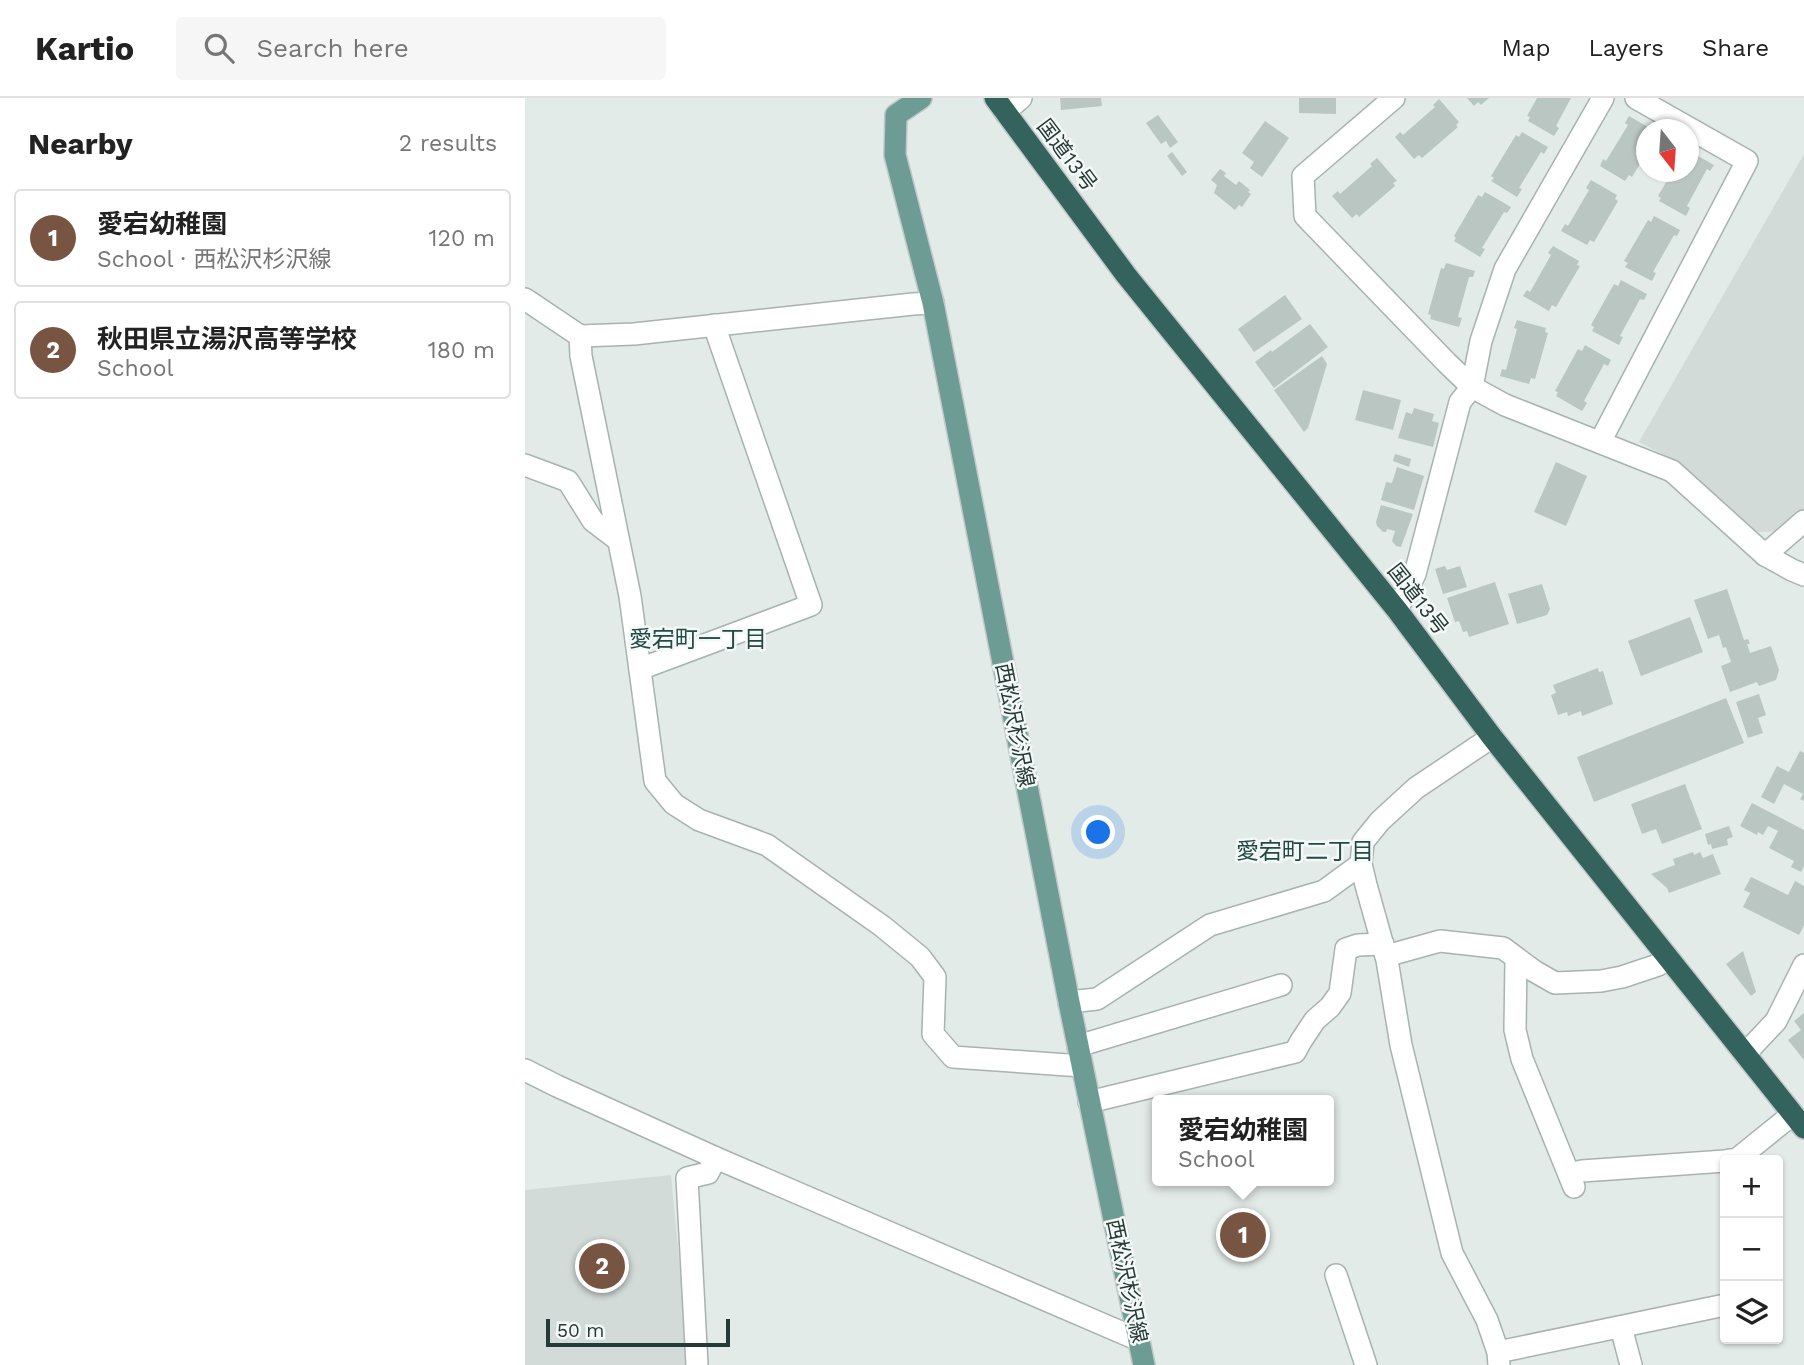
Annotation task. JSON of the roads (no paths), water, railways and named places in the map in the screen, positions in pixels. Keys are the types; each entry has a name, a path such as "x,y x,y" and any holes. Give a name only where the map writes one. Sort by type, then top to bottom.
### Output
{"highway":[{"name":"国道13号","path":"1000,105 1126,275 1397,610 1492,737 1799,1121"}],"main road":[{"name":"西松沢杉沢線","path":"921,98 896,115 895,155 933,303 1069,1002 1144,1365"}],"street":[{"path":"1000,105 1021,98"},
{"path":"1394,98 1303,176 1305,216 1472,387 1505,405 1672,471 1765,555 1804,575"},
{"path":"1397,610 1415,574 1460,402 1472,387 1481,341 1505,269 1603,98"},
{"path":"1599,443 1747,161 1636,98"},
{"path":"525,299 580,336 634,334 933,303"},
{"path":"640,669 811,605 714,325"},
{"path":"580,336 581,356 631,596 655,781 674,804 699,820 767,845 882,926 921,957 935,977 933,1034 953,1057 1080,1056 1282,985"},
{"path":"525,465 568,481 593,521 618,540"},
{"path":"1765,555 1804,521"},
{"path":"1492,737 1416,788 1380,821 1363,842 1361,864 1384,950 1401,1045 1452,1253 1487,1320 1499,1359 1621,1327 1720,1307"},
{"path":"1069,1002 1097,999 1210,925 1324,891 1361,864"},
{"path":"1090,1102 1295,1052 1315,1020 1330,1007 1340,993 1346,949 1358,946 1384,950 1440,941 1503,948 1555,983 1601,981 1622,977 1669,959"},
{"path":"1516,958 1515,1030 1522,1059 1571,1180 1583,1171 1720,1161"},
{"path":"1745,1054 1776,1021 1804,965"},
{"path":"525,1070 716,1158 1139,1340"},
{"path":"1744,1155 1799,1121"},
{"path":"697,1365 687,1178 708,1173 716,1158"},
{"path":"1336,1275 1366,1365"},
{"path":"1621,1327 1631,1365"}],"place":[{"name":"愛宕幼稚園","path":"1243,1235"},
{"name":"秋田県立湯沢高等学校","path":"602,1266"}],"district":[{"name":"愛宕町一丁目","path":"698,639"},
{"name":"愛宕町二丁目","path":"1305,851"}]}
